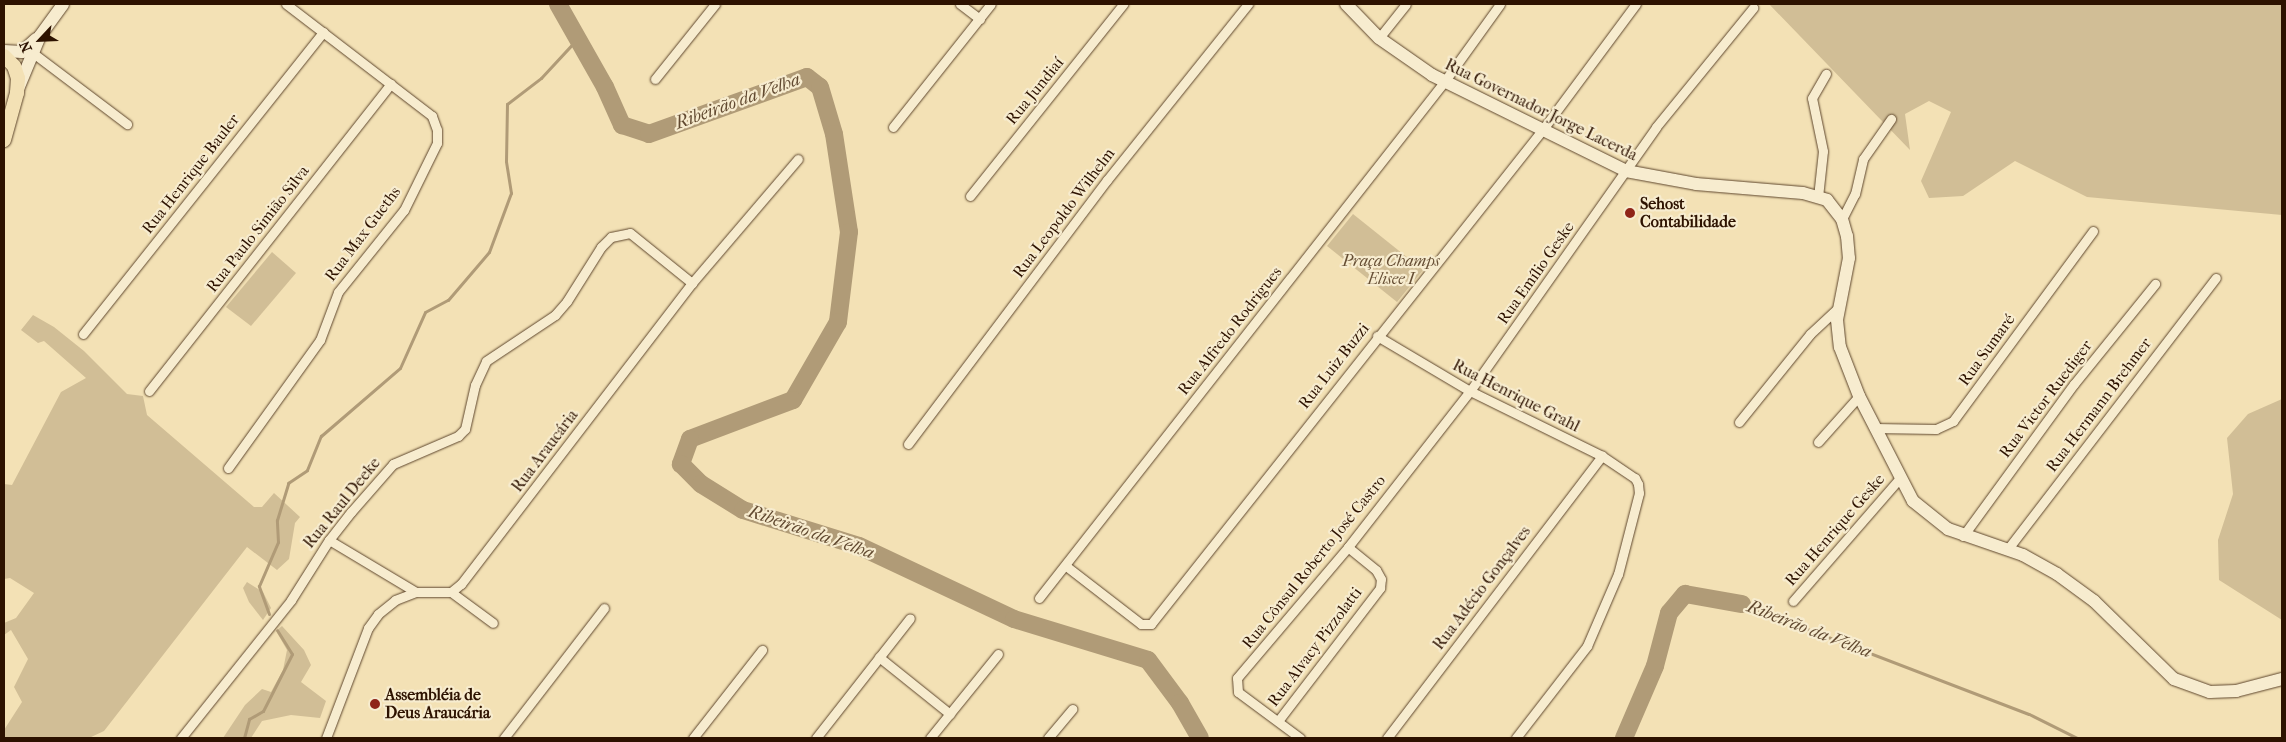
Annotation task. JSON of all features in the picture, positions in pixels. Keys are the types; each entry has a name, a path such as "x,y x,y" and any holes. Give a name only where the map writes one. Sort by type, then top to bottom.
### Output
{"main road":[{"path":"4,51 22,52 40,36 63,4"},
{"name":"Rua Governador Jorge Lacerda","path":"1346,4 1379,38 1444,82 1626,171 1668,180 1818,197 1837,209 1842,219"},
{"path":"4,140 17,93 40,36"},
{"path":"4,56 17,72 17,93"},
{"path":"1842,219 1848,258 1837,329 1840,347 1874,428 1913,501 1924,512 1963,536 2007,550 2057,574 2094,601 2162,670 2182,682 2210,692 2236,692 2282,678"}],"street":[{"name":"Rua Max Gueths","path":"228,468 320,340 338,292 404,210 431,161 437,143 437,130 432,116 286,4"},
{"path":"655,79 715,4"},
{"path":"960,4 980,19"},
{"path":"893,127 991,4"},
{"name":"Rua Jundiaí","path":"970,196 1123,4"},
{"name":"Rua Leopoldo Wilhelm","path":"908,444 1107,180 1248,4"},
{"path":"1379,38 1406,4"},
{"name":"Rua Alfredo Rodrigues","path":"1039,598 1444,82 1500,4"},
{"name":"Rua Luiz Buzzi","path":"1066,566 1141,624 1151,624 1377,336 1543,129 1636,4"},
{"name":"Rua Emílio Geske","path":"1470,391 1656,126 1753,8"},
{"name":"Rua Henrique Bauler","path":"83,334 323,32"},
{"path":"33,53 127,124"},
{"path":"1818,197 1823,151 1812,98 1826,74"},
{"name":"Rua Paulo Simião Silva","path":"149,392 391,84"},
{"path":"1842,219 1855,194 1863,159 1891,119"},
{"name":"Rua Araucária","path":"452,592 472,572 692,283 798,159"},
{"name":"Rua Sumaré","path":"1874,428 1936,429 1953,421 2093,231"},
{"name":"Rua Raul Deeke","path":"181,738 291,600 329,540 393,464 458,436 465,428 475,385 486,362 555,315 601,247 611,237 621,233 630,233 692,283"},
{"name":"Rua Hermann Brehmer","path":"2007,550 2216,278"},
{"name":"Rua Victor Ruediger","path":"1963,536 2074,384 2155,284"},
{"path":"1739,422 1810,334 1839,307"},
{"name":"Rua Henrique Grahl","path":"1377,336 1470,391 1602,456 1635,478 1638,484 1639,493 1618,574 1587,646 1516,738"},
{"name":"Rua Cônsul Roberto José Castro","path":"1300,738 1238,692 1237,678 1348,547 1470,391"},
{"path":"1818,442 1859,396"},
{"name":"Rua Adécio Gonçalves","path":"1387,738 1602,456"},
{"name":"Rua Henrique Geske","path":"1793,601 1900,478"},
{"path":"329,540 416,592"},
{"name":"Rua Alvacy Pizzolatti","path":"1278,721 1380,588 1381,579 1376,570 1348,547"},
{"path":"326,738 368,628 395,600 416,592 452,592 493,623"},
{"path":"504,738 604,608"},
{"path":"816,738 910,618"},
{"path":"693,738 762,650"},
{"path":"930,738 998,654"},
{"path":"879,657 950,714"},
{"path":"1048,738 1072,709"}],"green space":[{"path":"1769,4 2282,4 2282,215 2087,197 2015,161 1963,196 1929,198 1921,181 1951,112 1929,101 1905,114 1910,150"},
{"name":"Praça Champs Elisee I","path":"1353,214 1423,270 1397,302 1327,246"},
{"path":"272,252 296,273 251,326 226,307"},
{"path":"33,315 54,327 84,351 127,394 143,396 147,415 254,507 262,507 274,493 300,517 295,523 289,559 277,570 247,547 104,731 89,738 4,738 4,730 22,702 14,687 28,659 11,630 4,635 4,623 16,618 34,593 10,578 4,579 4,484 12,485 61,392 86,378 44,341 38,343 21,330"},
{"path":"2282,399 2282,620 2219,580 2218,540 2233,494 2227,438 2248,414"},
{"path":"247,582 263,592 271,608 263,620 249,602 243,588"},
{"path":"282,626 304,650 311,665 301,682 326,701 320,718 291,715 262,721 251,738 223,738 245,705 262,689 271,692 283,670 287,650 276,631"}],"waterway":[{"name":"Ribeirão da Velha","path":"558,4 605,87 622,125 649,134 807,77 820,87 834,134 849,232 838,322 793,400 690,439 681,464 701,484 743,510 859,546 1014,619 1148,660 1180,703 1200,738"},
{"path":"269,614 259,586 278,542 277,520 288,483 307,470 321,436 400,368 425,312 448,300 489,252 511,193 506,161 507,104 541,78 578,38"},
{"name":"Ribeirão da Velha","path":"1624,738 1655,666 1669,613 1685,594 1742,604"},
{"name":"Ribeirão da Velha","path":"1742,604 2029,714 2077,738"},
{"path":"244,738 249,719 263,711 292,654 277,630"}],"place":[{"name":"Sehost Contabilidade","path":"1630,213"},
{"name":"Assembléia de Deus Araucária","path":"375,704"}]}
